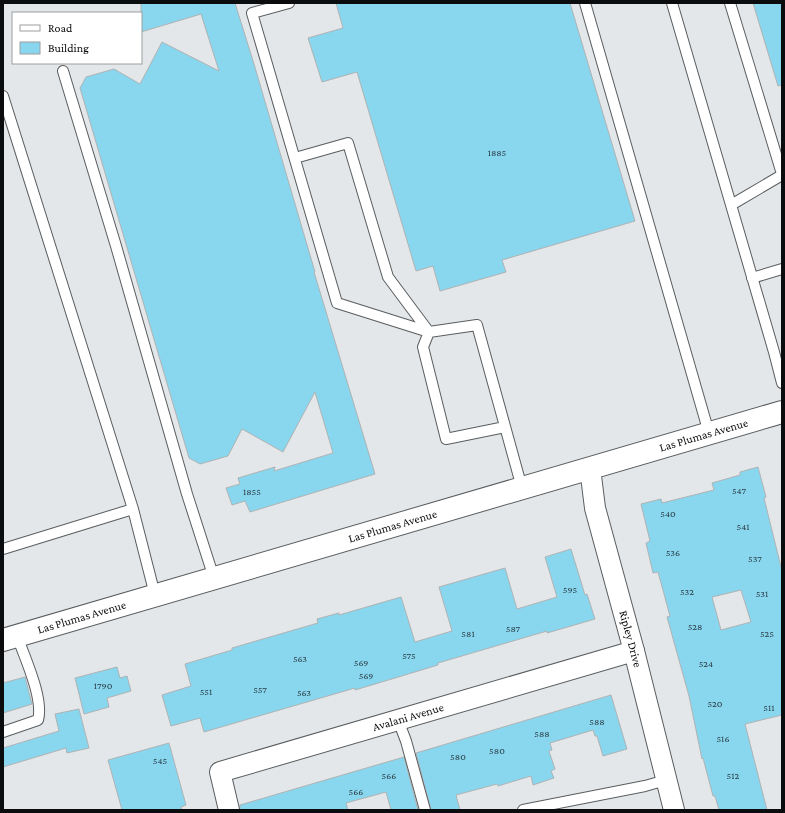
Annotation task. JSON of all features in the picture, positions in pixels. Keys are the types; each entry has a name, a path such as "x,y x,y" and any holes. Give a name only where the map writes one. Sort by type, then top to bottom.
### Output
{"street":[{"name":"Las Plumas Avenue","path":"10,638 782,412"},
{"name":"Ripley Drive","path":"590,468 595,508 634,651 674,810"},
{"name":"Avalani Avenue","path":"229,810 220,772 634,651"}],"lane":[{"path":"289,3 252,13 337,303 429,332 477,325 522,488"},
{"path":"585,3 709,433"},
{"path":"672,3 782,383"},
{"path":"730,3 782,174 731,205"},
{"path":"63,71 214,578"},
{"path":"3,96 133,509 155,595"},
{"path":"295,158 348,143 388,277 429,332"},
{"path":"752,278 782,269"},
{"path":"429,332 423,347 446,440 504,422"},
{"path":"3,549 133,509"},
{"path":"3,732 38,720 40,712 37,694 10,638"},
{"path":"398,720 425,810"},
{"path":"527,809 644,786 666,780"}],"building":[{"path":"141,3 235,3 375,474 250,512 245,501 232,505 226,488 240,484 238,478 275,467 274,471 333,453 315,392 283,452 242,429 228,456 200,464 189,458 80,88 86,77 114,69 140,84 162,42 219,71 201,14 142,32"},
{"path":"336,3 570,3 635,221 502,260 506,272 440,291 433,266 416,271 357,72 322,82 308,38 343,28"},
{"path":"753,3 782,3 782,85 778,86"},
{"path":"758,467 782,571 782,715 745,724 767,810 719,810 715,796 713,796 703,758 702,759 689,696 667,617 670,616 658,572 653,573 646,543 650,541 641,504 661,499 662,503 714,490 712,483 740,475 740,472","holes":["741,590 751,622 721,630 712,597"]},
{"path":"571,549 585,595 587,594 595,619 547,633 547,631 438,663 438,665 355,690 355,688 204,732 200,718 171,726 162,695 191,686 185,664 232,650 232,648 318,623 317,619 339,613 339,615 401,597 415,642 452,631 439,587 505,568 517,609 557,597 545,557"},
{"path":"117,667 120,678 127,676 131,691 107,698 109,707 84,714 75,678"},
{"path":"25,677 32,704 3,713 3,683"},
{"path":"611,695 627,749 603,756 597,736 595,736 593,730 550,743 552,750 549,751 555,769 551,771 554,778 533,785 531,776 498,786 497,784 456,795 460,810 431,810 416,753"},
{"path":"79,709 89,748 67,753 66,748 3,767 3,748 59,731 55,714"},
{"path":"169,743 186,805 181,807 182,810 122,810 108,760"},
{"path":"404,757 418,810 391,810 386,792 346,803 348,810 240,810 240,805"}]}
